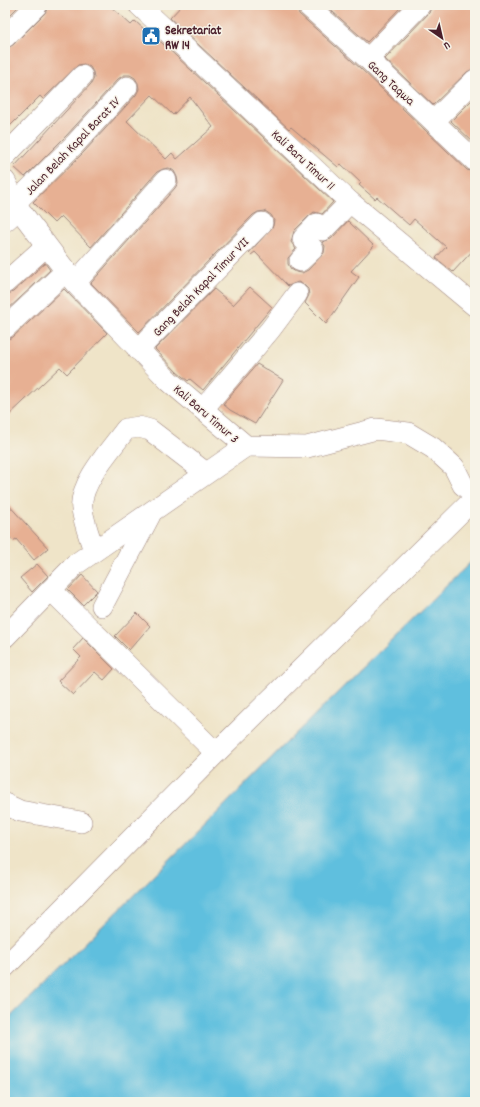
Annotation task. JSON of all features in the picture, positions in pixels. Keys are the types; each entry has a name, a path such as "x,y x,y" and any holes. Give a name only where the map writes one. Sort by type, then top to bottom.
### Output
{"street":[{"path":"5,37 37,5"},
{"name":"Gang Taqwa","path":"307,5 368,59 475,161"},
{"path":"368,59 420,5"},
{"name":"Kali Baru Timur 11","path":"149,8 350,202 475,306"},
{"path":"5,156 82,76"},
{"path":"434,121 475,80"},
{"name":"Jalan Belah Kapal Barat IV","path":"14,211 127,87"},
{"path":"5,328 70,277 166,180"},
{"name":"Kali Baru Timur 3","path":"5,182 14,211 46,246 70,277 138,350 169,380 246,446 307,447 376,429 408,433 433,448 454,467 463,485 475,495"},
{"path":"300,261 313,248 303,239 317,224 322,230 350,202"},
{"name":"Gang Belah Kapal Timur VII","path":"138,350 262,223"},
{"path":"5,283 46,246"},
{"path":"203,409 270,330 297,294"},
{"path":"94,551 82,509 82,495 88,482 126,429 139,427 150,430 206,473"},
{"path":"5,637 76,564 246,446"},
{"path":"5,967 216,754 475,498"},
{"path":"102,606 152,511"},
{"path":"51,590 216,754"},
{"path":"5,804 20,811 81,822"}],"water":[{"path":"475,558 475,1102 5,1102 5,1022"}],"building":[{"path":"5,5 20,5 5,20"},
{"path":"49,5 109,5 131,25 135,21 146,31 148,30 333,202 322,214 314,212 294,231 291,242 296,249 288,258 288,264 291,269 302,273 308,270 324,253 325,246 322,242 331,239 348,221 374,246 351,271 359,277 326,324 305,303 309,295 308,289 304,285 298,282 288,286 255,252 251,255 249,253 273,226 274,220 271,215 265,211 258,212 253,215 139,332 91,283 175,188 178,183 177,177 174,171 169,168 157,172 91,247 61,216 54,223 33,202 84,152 136,95 139,89 135,78 130,75 124,75 118,79 66,136 25,177 14,167 91,84 94,78 90,67 84,64 78,65 43,99 40,96 5,131 5,49 13,45 45,13","holes":["152,95 173,115 190,97 213,127 177,159 172,153 166,159 127,121"]},
{"path":"182,5 295,5 299,14 360,68 467,170 475,173 475,248 453,272 436,258 446,247 414,219 409,225 377,197 375,199 359,185 361,183 341,164 338,167 291,127 289,129 170,18"},
{"path":"325,5 403,5 367,42"},
{"path":"432,5 475,5 475,68 467,72 433,105 385,59 429,13"},
{"path":"475,97 475,144 451,121"},
{"path":"45,263 50,270 5,312 5,295 13,292"},
{"path":"250,287 272,307 203,390 190,379 188,381 177,372 155,349 214,289 233,305"},
{"path":"64,289 107,333 67,374 60,367 5,419 5,340 13,337"},
{"path":"257,364 283,380 255,424 230,410 223,404"},
{"path":"5,501 48,548 34,560 16,539 13,541 5,532"},
{"path":"37,564 48,576 32,592 20,578"},
{"path":"82,575 97,591 83,605 68,590"},
{"path":"137,613 150,626 129,650 115,636"},
{"path":"83,638 114,669 104,680 95,672 73,695 58,681 81,657 73,649"}],"place":[{"name":"Sekretariat RW 14","path":"151,36"}]}
